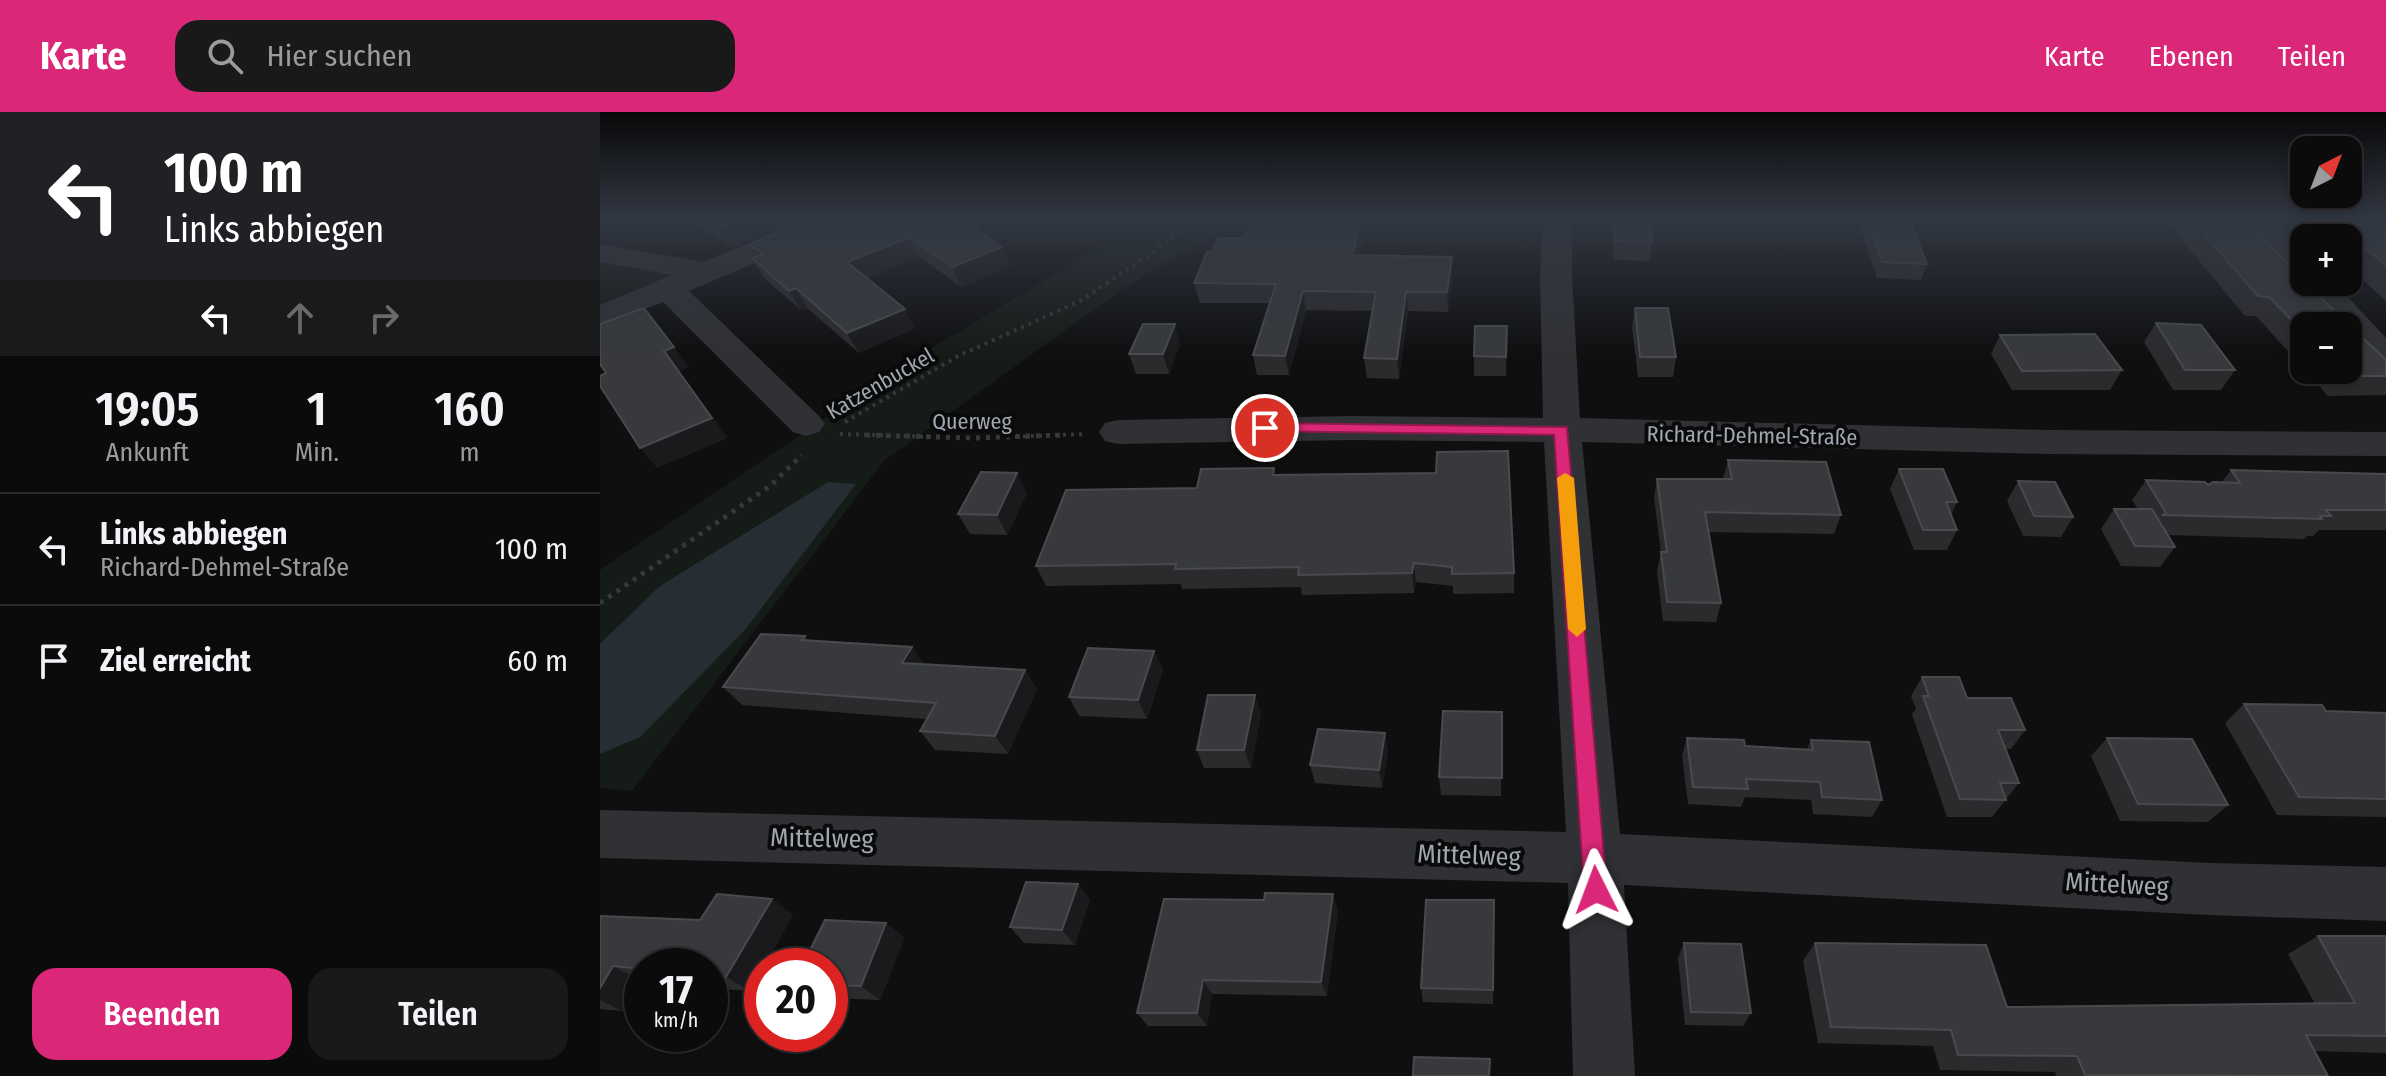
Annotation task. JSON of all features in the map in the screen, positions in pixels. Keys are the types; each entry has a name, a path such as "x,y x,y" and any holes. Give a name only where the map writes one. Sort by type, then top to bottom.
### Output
{"street":[{"path":"660,264 704,272"},
{"path":"600,317 724,264"},
{"path":"1556,264 1562,430 1595,858 1604,1076"},
{"path":"667,288 819,434"},
{"path":"2329,296 2386,358"},
{"name":"Richard-Dehmel-Straße","path":"1118,432 1235,428 1562,430 2051,442 2386,444"},
{"name":"Mittelweg","path":"600,834 1595,858 2210,889 2386,894"}],"path":[{"name":"Katzenbuckel","path":"600,603 770,486 819,434 958,356 1080,301 1136,264"},
{"name":"Querweg","path":"819,434 973,438 1118,432"}],"shaded area":[{"path":"600,264 681,276 600,312"},
{"path":"1072,264 1164,264 1120,291 885,460 632,791 600,788 600,570 910,361"},
{"path":"828,482 856,484 744,631 640,737 600,754 600,644 660,586"}],"building":[{"path":"759,264 849,264 905,309 847,333 796,288 789,291"},
{"path":"1202,264 1451,264 1447,292 1406,292 1397,359 1364,358 1376,292 1303,291 1285,356 1253,355 1276,284 1194,283"},
{"path":"2230,264 2287,264 2290,267 2290,296 2319,296 2336,312 2290,312 2290,319 2269,297 2258,296"},
{"path":"644,308 674,347 664,351 712,418 640,448 600,386 600,376 606,373 600,364 600,324"},
{"path":"1635,308 1668,308 1676,357 1640,357"},
{"path":"2156,323 2201,325 2235,370 2185,370"},
{"path":"1143,324 1175,324 1163,354 1129,354"},
{"path":"1475,326 1507,326 1506,357 1474,356"},
{"path":"2095,334 2122,370 2022,371 2000,335"},
{"path":"2362,337 2386,360 2386,376 2362,376"},
{"path":"1508,451 1514,573 1452,574 1452,567 1414,563 1412,573 1298,575 1299,567 1175,569 1176,564 1036,566 1066,490 1197,488 1201,469 1274,468 1273,475 1436,473 1437,452"},
{"path":"1728,460 1826,462 1841,515 1705,512 1721,603 1667,602 1661,552 1667,552 1657,479 1732,479"},
{"path":"1899,469 1943,469 1957,502 1946,502 1957,530 1923,530"},
{"path":"2231,470 2386,474 2386,510 2326,510 2331,516 2320,516 2322,519 2162,515 2166,513 2146,480 2205,482 2208,485 2213,482 2240,483"},
{"path":"981,472 1017,473 997,515 958,514"},
{"path":"2018,481 2055,482 2073,517 2034,516"},
{"path":"2114,509 2152,509 2175,547 2135,546"},
{"path":"761,634 805,636 802,640 912,647 902,663 1025,670 995,736 920,731 936,703 723,687"},
{"path":"1088,648 1154,651 1138,700 1069,697"},
{"path":"1922,677 1959,677 1967,698 2011,698 2025,730 1998,730 2019,783 2000,783 2006,800 1960,799 1923,696 1929,696"},
{"path":"1208,695 1255,695 1244,750 1197,750"},
{"path":"2244,704 2322,705 2326,711 2386,713 2386,799 2299,797"},
{"path":"1443,711 1502,712 1502,778 1439,777"},
{"path":"1318,729 1385,733 1379,770 1310,765"},
{"path":"1687,738 1744,740 1745,746 1813,750 1811,740 1869,742 1882,800 1822,797 1820,782 1746,779 1748,789 1693,787"},
{"path":"2107,738 2192,739 2228,805 2138,804"},
{"path":"1026,882 1078,884 1062,930 1010,927"},
{"path":"1265,893 1333,894 1321,982 1203,980 1197,1013 1137,1013 1164,899 1264,900"},
{"path":"717,894 772,899 728,974 728,948 624,948 624,967 613,966 600,988 600,916 700,920"},
{"path":"1426,900 1494,900 1493,990 1421,988"},
{"path":"825,920 886,923 861,986 848,986 848,948 811,948"},
{"path":"2318,936 2386,936 2386,1036 2306,1035 2328,1076 2085,1075 2077,1056 1958,1055 1951,1030 1831,1027 1815,943 1986,945 2007,1007 2355,1003"},
{"path":"1684,943 1741,944 1751,1013 1691,1012"},
{"path":"1414,1057 1490,1059 1489,1076 1413,1076"}],"slow traffic":[{"path":"1565,478 1577,629"}],"route":[{"path":"1265,428 1562,430 1596,890"}]}
